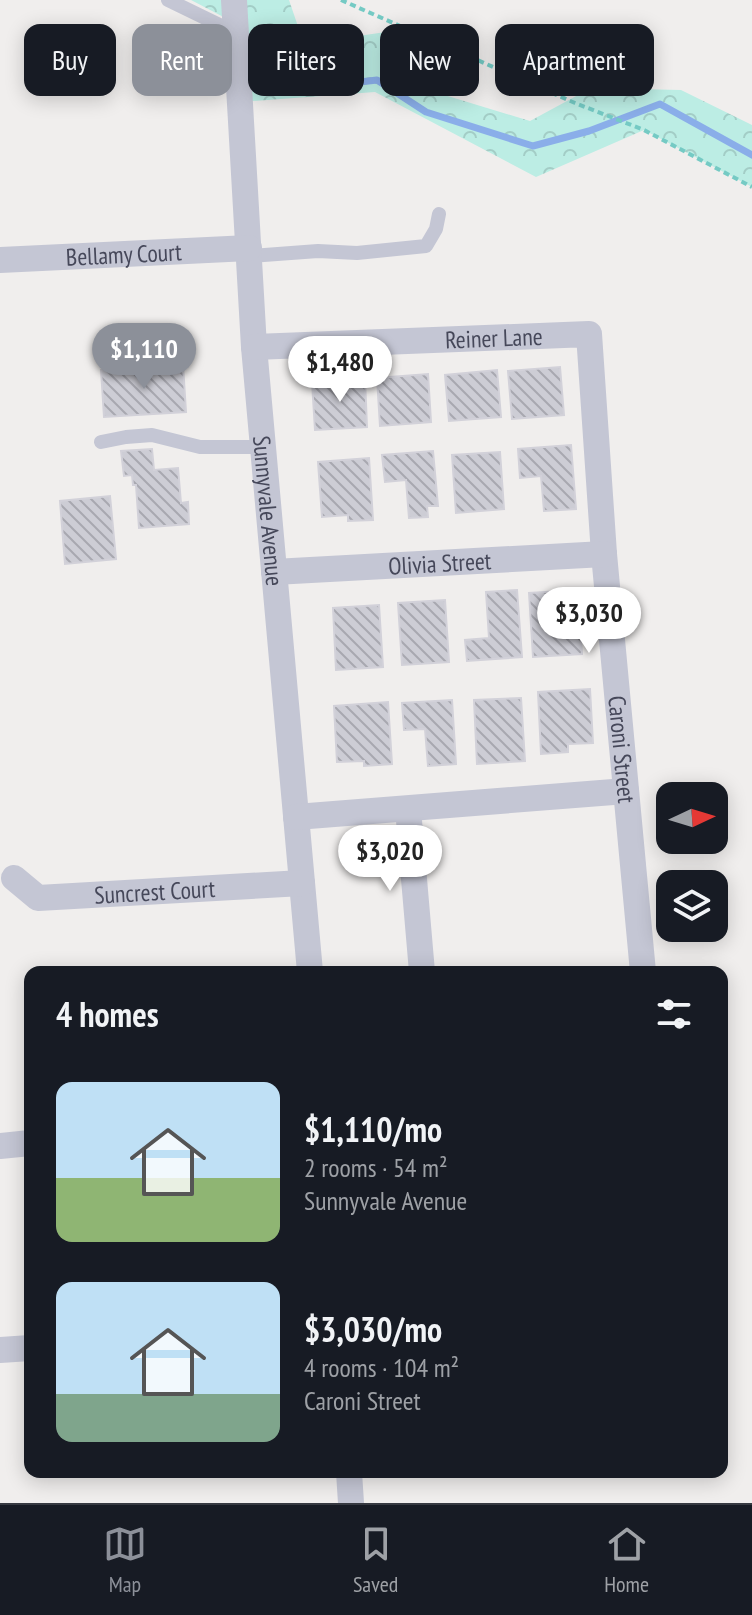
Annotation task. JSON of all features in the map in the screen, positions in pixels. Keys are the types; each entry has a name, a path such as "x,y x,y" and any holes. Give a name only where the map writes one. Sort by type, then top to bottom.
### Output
{"street":[{"name":"Sunnyvale Avenue","path":"234,0 254,347 309,966"},
{"name":"Bellamy Court","path":"0,260 250,252"},
{"name":"Reiner Lane","path":"254,347 589,334"},
{"name":"Caroni Street","path":"589,334 604,554 642,966"},
{"name":"Olivia Street","path":"274,572 604,554"},
{"path":"296,817 626,791"},
{"path":"408,809 421,966"},
{"name":"Suncrest Court","path":"14,878 38,898 302,883"},
{"path":"0,1146 24,1144"},
{"path":"0,1350 24,1348"},
{"path":"349,1478 351,1503"}],"lane":[{"path":"168,0 236,33"},
{"path":"250,252 357,253 426,246 436,229 439,214"},
{"path":"101,442 152,435 200,447 263,447"}],"path":[{"path":"341,0 644,130 752,187"}],"green space":[{"path":"191,0 289,0 297,24 248,24 248,96 321,96 240,102 235,23"},
{"path":"380,33 380,95 364,93 364,35"},
{"path":"654,89 681,90 752,125 752,187 644,130 536,177 383,96 448,96 530,121 576,96 654,96"}],"building":[{"path":"183,365 186,412 104,417 101,370"},
{"path":"560,367 564,415 512,419 508,371"},
{"path":"497,370 501,417 449,421 445,375"},
{"path":"428,374 431,422 380,426 377,378"},
{"path":"365,379 367,427 315,430 312,382"},
{"path":"571,445 576,509 544,511 541,476 520,478 518,449"},
{"path":"152,449 154,470 178,468 181,503 188,502 189,524 139,528 136,485 133,485 132,475 124,476 121,451"},
{"path":"433,451 438,506 427,506 428,517 409,518 406,480 385,482 382,455"},
{"path":"500,452 504,509 456,513 452,455"},
{"path":"369,458 373,520 348,521 348,515 322,517 318,462"},
{"path":"110,496 116,559 65,564 60,501"},
{"path":"517,590 522,657 467,661 465,640 489,638 486,592"},
{"path":"578,590 582,654 533,657 529,593"},
{"path":"445,600 449,662 402,665 398,603"},
{"path":"379,605 383,667 336,670 333,608"},
{"path":"590,689 593,743 568,744 568,752 541,754 538,692"},
{"path":"521,698 525,761 477,764 474,700"},
{"path":"452,700 456,764 428,766 425,729 404,730 402,703"},
{"path":"388,702 392,764 364,766 364,761 337,762 334,706"}],"waterway":[{"path":"364,82 377,80 426,112 533,146 589,131 660,104 752,155"}]}
